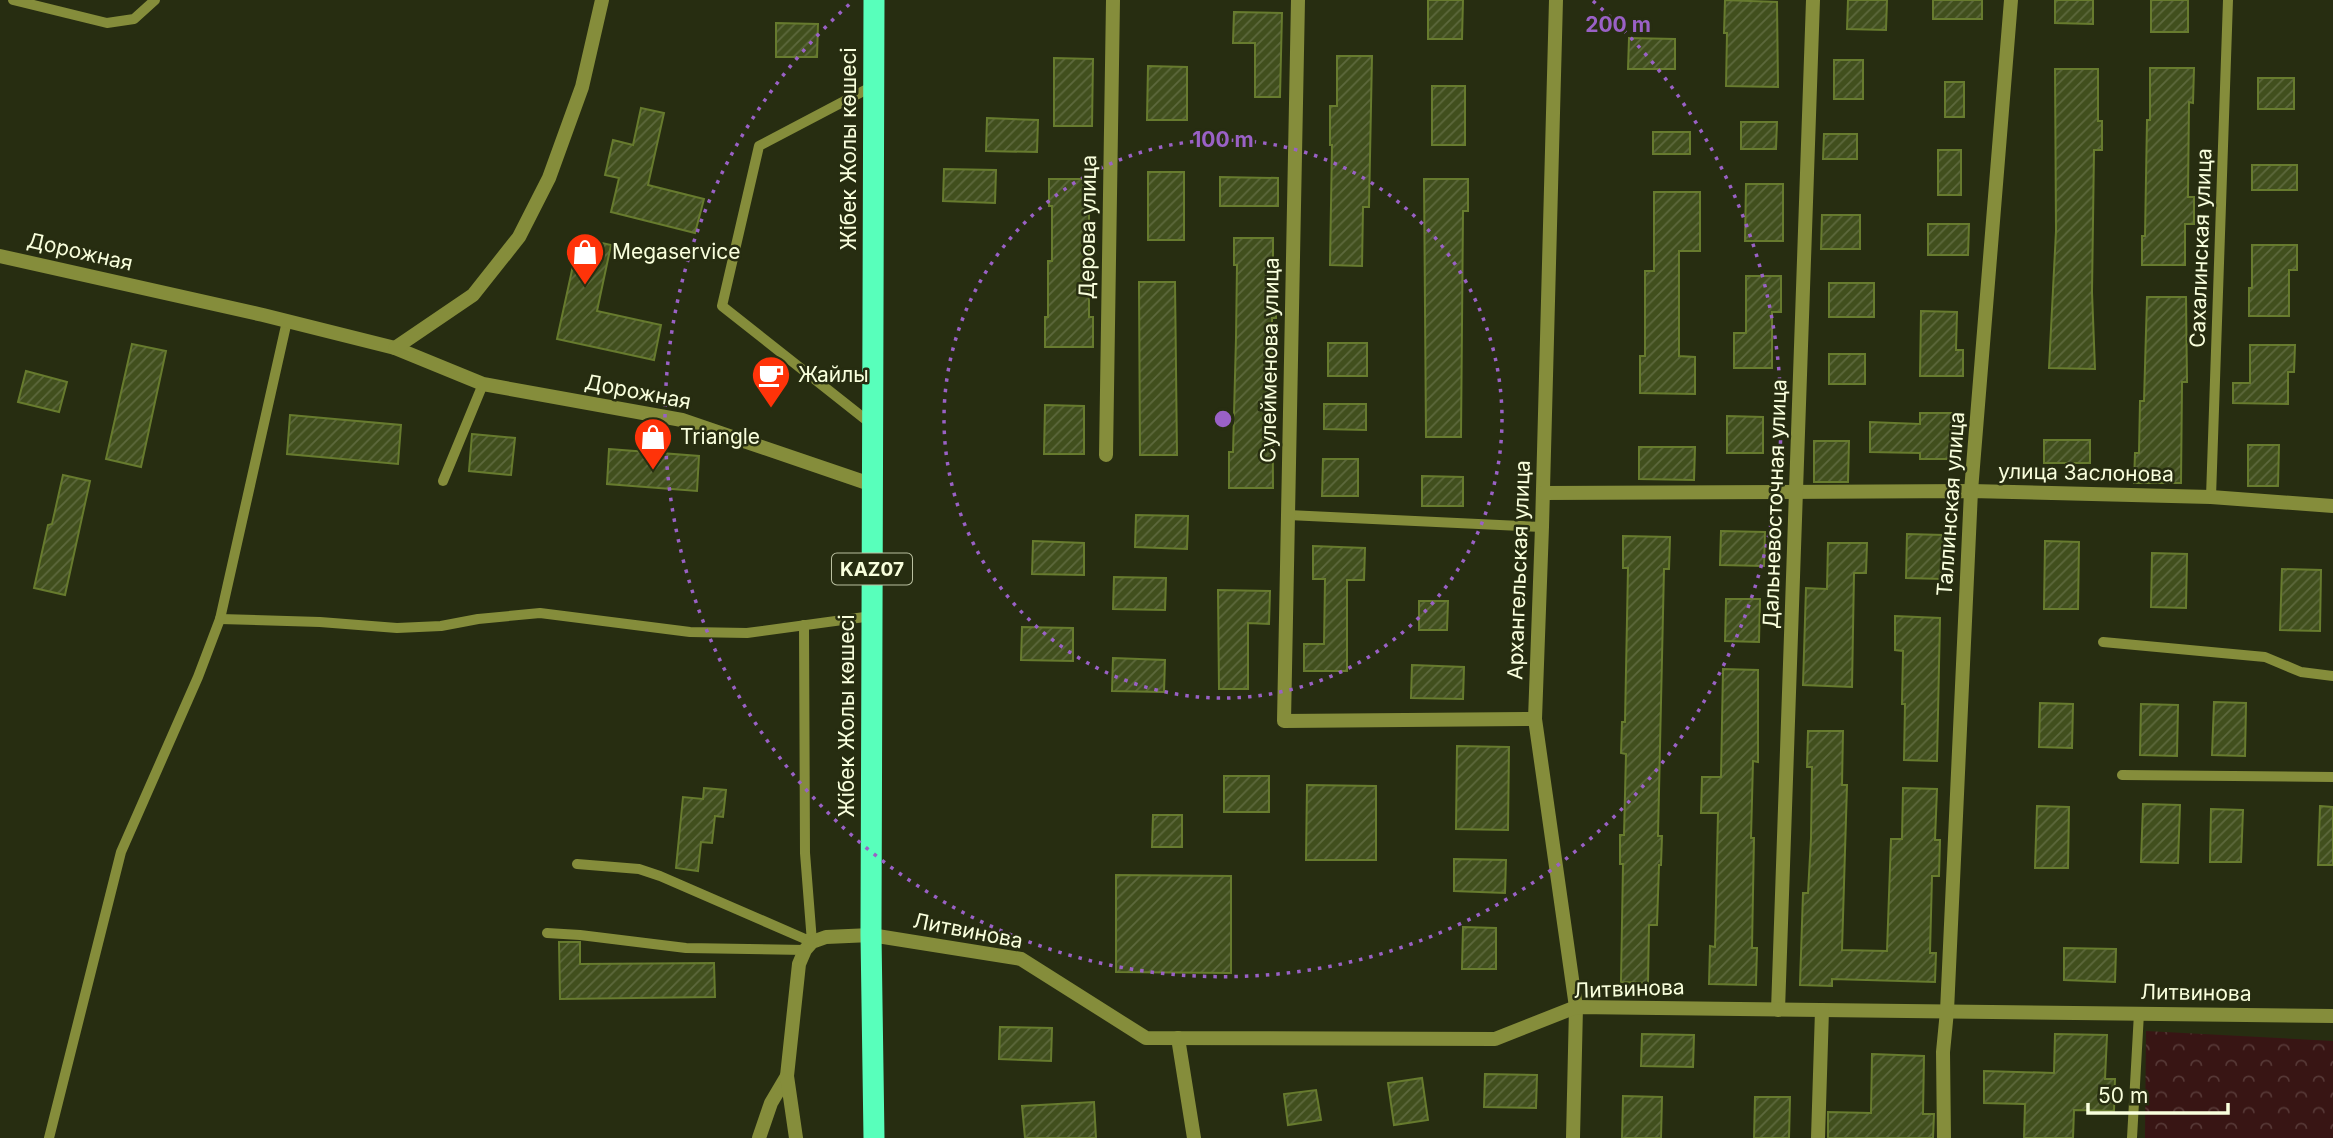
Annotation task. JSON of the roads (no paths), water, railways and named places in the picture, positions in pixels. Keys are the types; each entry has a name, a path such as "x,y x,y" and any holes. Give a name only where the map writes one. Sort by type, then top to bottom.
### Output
{"highway":[{"name":"Жібек Жолы көшесі","path":"874,0 871,936 874,1138"}],"street":[{"path":"395,348 473,295 519,237 549,178 582,87 602,0"},
{"name":"Дерова улица","path":"1106,455 1113,0"},
{"name":"Сулейменова улица","path":"1298,0 1284,720 1535,719"},
{"name":"Архангельская улица","path":"1556,0 1535,719 1576,1007 1573,1138"},
{"name":"Дальневосточная улица","path":"1778,1010 1813,0"},
{"name":"Таллинская улица","path":"1944,1138 1943,1052 1971,491 2011,0"},
{"name":"Дорожная","path":"0,256 395,348 482,384 682,420 873,485"},
{"name":"улица Заслонова","path":"1543,493 1971,491 2211,497 2333,506"},
{"name":"Литвинова","path":"808,946 826,937 871,936 1021,959 1146,1038 1494,1039 1576,1007 2333,1016"},
{"path":"796,1138 787,1076 799,964 808,946"},
{"path":"1818,1138 1822,1010"},
{"path":"1178,1038 1194,1138"},
{"path":"759,1138 771,1103 787,1076"}],"lane":[{"path":"13,0 107,23 134,19 155,0"},
{"name":"Сахалинская улица","path":"2211,497 2228,0"},
{"path":"873,425 722,306 760,146 874,86"},
{"path":"49,1138 121,852 198,677 220,619 287,321"},
{"path":"443,481 482,384"},
{"path":"1288,514 1542,527"},
{"path":"220,619 397,628 441,626 478,619 540,613 690,632 747,633 872,616"},
{"path":"804,625 808,946"},
{"path":"2103,642 2265,657 2301,673 2333,676"},
{"path":"2122,775 2333,778"},
{"path":"577,864 639,869 660,876 808,946"},
{"path":"547,933 686,948 808,946"},
{"path":"2132,1138 2139,1013"}],"place":[{"name":"Megaservice","path":"585,286"},
{"name":"Жайлы","path":"771,409"},
{"name":"Triangle","path":"653,471"}]}
